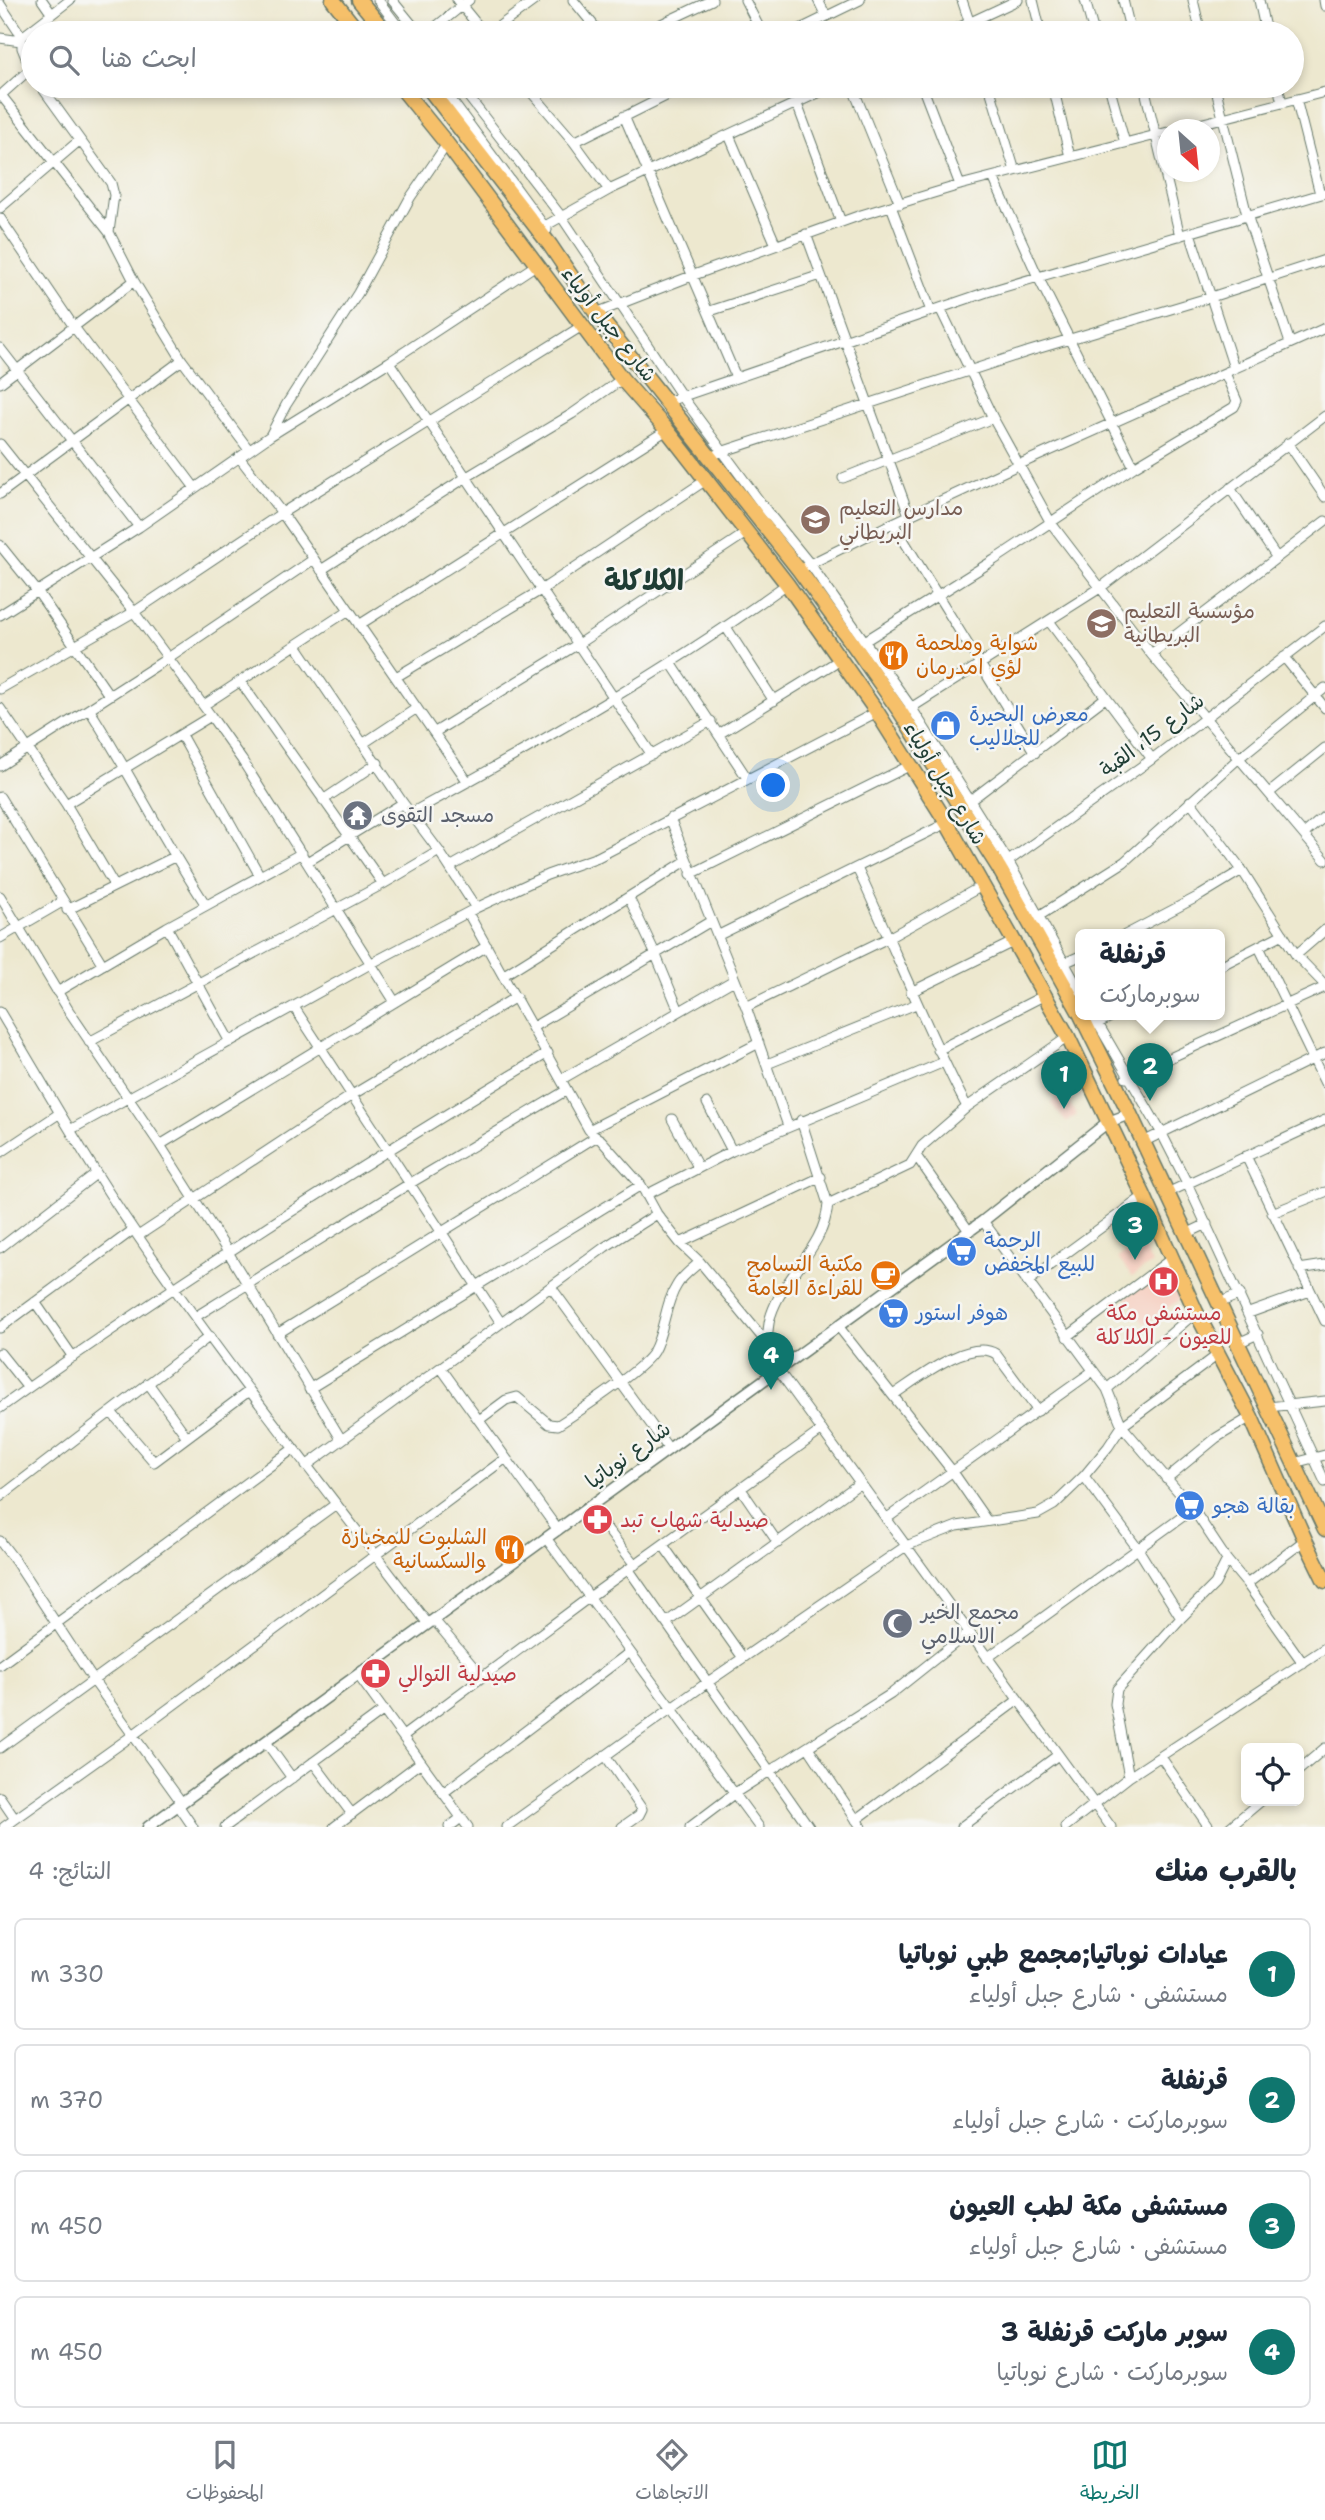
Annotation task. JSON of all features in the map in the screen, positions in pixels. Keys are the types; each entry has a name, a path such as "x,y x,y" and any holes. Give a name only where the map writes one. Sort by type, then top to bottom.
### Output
{"main road":[{"path":"332,0 349,21"},
{"path":"359,0 376,21"},
{"name":"شارع جبل أولياء","path":"410,98 622,379 667,430 787,584 877,712 947,822 1068,1037 1196,1312 1251,1417 1325,1581"},
{"name":"شارع جبل أولياء","path":"436,98 552,248 596,313 666,402 717,454 860,644 906,710 1003,864 1075,994"},
{"name":"شارع جبل أولياء","path":"1088,1020 1115,1084 1325,1529"}],"street":[{"path":"42,0 51,13"},
{"path":"42,21 70,0"},
{"path":"378,0 393,21"},
{"path":"392,0 409,21"},
{"path":"506,21 535,0"},
{"path":"573,0 590,21"},
{"path":"667,21 712,0"},
{"path":"745,0 756,21"},
{"path":"818,0 826,16"},
{"path":"816,21 860,0"},
{"path":"962,0 969,21"},
{"path":"971,21 1018,0"},
{"path":"1032,0 1038,21"},
{"path":"1085,0 1091,21"},
{"path":"1123,0 1129,21"},
{"path":"1193,0 1198,21"},
{"path":"1259,0 1263,21"},
{"path":"1324,0 1325,6"},
{"path":"441,21 462,2 475,21"},
{"path":"0,4 21,37"},
{"path":"0,38 21,39"},
{"path":"21,81 1,96 109,232 134,281 183,360 249,450"},
{"path":"1304,97 1325,92"},
{"path":"50,98 114,190 109,232"},
{"path":"450,98 545,226 552,248"},
{"path":"469,98 561,216 681,395 717,454 869,402 1325,260"},
{"path":"537,98 609,190"},
{"path":"574,142 662,98"},
{"path":"545,226 609,190 809,98"},
{"path":"856,98 935,310 1051,523 1151,654 1325,860"},
{"path":"927,98 960,186"},
{"path":"993,98 1016,171"},
{"path":"1056,98 1070,157"},
{"path":"1112,98 1125,143"},
{"path":"1147,98 1180,236"},
{"path":"1218,98 1248,215 1290,343"},
{"path":"1281,98 1282,103"},
{"path":"1219,119 1300,98"},
{"path":"666,402 846,339 1038,277 1323,193 1296,99"},
{"path":"797,104 841,222"},
{"path":"624,117 710,311 736,377"},
{"path":"729,135 776,245"},
{"path":"596,313 841,222 960,186 1156,135"},
{"path":"0,208 80,140"},
{"path":"270,436 286,405 358,293 410,198 447,144"},
{"path":"993,177 1038,277 1134,467"},
{"path":"0,218 74,327 195,488"},
{"path":"860,644 1134,467 1237,405 1211,297 1191,233"},
{"path":"806,234 909,515"},
{"path":"1,613 139,527 270,436 389,362 536,265"},
{"path":"710,311 821,275"},
{"path":"0,383 134,281"},
{"path":"0,690 134,612 282,513 582,326"},
{"path":"804,567 909,515 1325,328"},
{"path":"0,348 139,527"},
{"path":"0,494 183,360"},
{"path":"389,362 652,755"},
{"path":"321,570 465,478 572,414 622,379"},
{"path":"906,710 1100,588 1325,416"},
{"path":"843,478 993,418"},
{"path":"359,625 667,430"},
{"path":"1288,443 1325,497"},
{"path":"0,444 92,557 243,760 395,1002"},
{"path":"239,457 282,513 468,782"},
{"path":"396,677 541,590 706,480"},
{"path":"1230,488 1277,558"},
{"path":"1151,654 1325,521"},
{"path":"893,523 1035,753"},
{"path":"435,732 578,644 746,533"},
{"path":"0,545 37,591 109,695"},
{"path":"0,766 168,658 314,559"},
{"path":"411,813 614,698 726,627 787,584"},
{"path":"204,705 349,610"},
{"path":"1049,621 1152,759"},
{"name":"شارع 15، القبة","path":"1003,864 1152,759 1325,626"},
{"path":"726,627 774,701"},
{"path":"296,645 403,803 450,867 472,910 486,946 588,1129 641,1185 657,1214 680,1243 700,1262 766,1342 822,1430 1111,1827"},
{"path":"1284,657 1325,708"},
{"path":"719,734 841,659"},
{"path":"671,663 747,778"},
{"path":"240,681 383,884"},
{"path":"1035,918 1124,862 1239,758 1325,688"},
{"path":"966,804 1105,698"},
{"path":"0,708 66,804 114,886"},
{"path":"364,743 417,708"},
{"path":"89,709 126,768 174,857 206,905"},
{"path":"70,1130 472,910 547,875 598,857 877,712"},
{"path":"66,804 211,716"},
{"path":"450,867 710,721"},
{"path":"181,735 260,876"},
{"path":"1269,793 1325,748"},
{"path":"323,800 378,763"},
{"path":"691,874 911,765"},
{"path":"0,797 103,965"},
{"path":"1115,1084 1325,986 1296,955 1242,870 1190,802"},
{"path":"307,862 403,803"},
{"path":"1304,834 1325,816"},
{"path":"670,818 746,1007 788,1126"},
{"path":"717,936 947,822"},
{"path":"89,1042 383,884 439,850"},
{"path":"57,992 167,927 302,853"},
{"path":"0,938 18,927 174,857"},
{"path":"503,975 686,861"},
{"path":"857,868 890,937 916,1004 967,1107"},
{"path":"1136,929 1242,870"},
{"path":"746,1007 890,937 982,886"},
{"path":"0,896 89,1042 160,1145 228,1252 341,1439"},
{"path":"629,898 679,1011"},
{"path":"533,1027 711,921"},
{"path":"167,927 230,1042"},
{"path":"1296,955 1325,930"},
{"path":"1225,963 1283,934"},
{"path":"911,992 1015,941"},
{"path":"160,1145 486,946"},
{"path":"1259,947 1325,1083"},
{"path":"1075,958 1060,965 1075,984"},
{"path":"562,1079 734,980"},
{"path":"938,1050 1045,995"},
{"path":"0,1328 136,1233 352,1095 516,997"},
{"path":"767,1064 916,1004"},
{"path":"294,1007 501,1323"},
{"path":"0,1012 96,1174 195,1317 376,1555 431,1622 482,1677"},
{"path":"1089,1020 1129,1077 1161,1132 1249,1313 1325,1482"},
{"path":"828,1204 906,1168 922,1146 967,1107 1068,1037"},
{"path":"277,1334 593,1134 759,1043"},
{"path":"0,1408 173,1286 387,1149 548,1053"},
{"path":"1143,1142 1325,1053"},
{"path":"646,1195 732,1150 944,1062"},
{"path":"195,1317 246,1283 567,1090"},
{"path":"707,1103 732,1150"},
{"path":"2,1148 60,1113"},
{"name":"شارع نوباتيا","path":"148,1827 970,1231 1108,1122 1130,1114"},
{"path":"672,1119 698,1167"},
{"path":"766,1342 771,1315 800,1262 820,1236 827,1219 828,1204 821,1177 801,1120"},
{"path":"1167,1193 1325,1120"},
{"path":"1245,1156 1325,1321"},
{"path":"916,1157 970,1231"},
{"path":"0,1248 96,1174"},
{"path":"680,1243 821,1177"},
{"path":"309,1389 641,1185"},
{"path":"1272,1213 1325,1192"},
{"path":"1027,1282 1144,1196"},
{"path":"306,1465 605,1247 657,1214"},
{"path":"983,1221 1107,1389 1122,1426 1194,1509 1227,1560 1303,1663"},
{"path":"1186,1234 1207,1224"},
{"path":"1067,1337 1171,1259"},
{"path":"479,1420 506,1400 517,1397 549,1424 558,1425 651,1356 671,1295 678,1282 700,1262"},
{"path":"1298,1269 1325,1265"},
{"path":"551,1287 669,1449"},
{"path":"1249,1313 1310,1291"},
{"path":"1219,1303 1240,1294"},
{"path":"35,1302 73,1357"},
{"path":"1107,1389 1196,1312"},
{"path":"838,1326 953,1472 987,1521"},
{"path":"1238,1343 1258,1334"},
{"path":"0,1497 210,1336"},
{"path":"893,1395 948,1360 976,1350 989,1350 996,1354 1038,1411"},
{"path":"0,1353 28,1388"},
{"path":"506,1827 708,1682 906,1546 957,1526 1038,1514 1047,1510 1084,1476 1122,1426 1219,1354"},
{"path":"441,1368 558,1530"},
{"path":"886,1519 1093,1371"},
{"path":"148,1383 187,1437"},
{"path":"111,1412 154,1462 249,1391"},
{"path":"1268,1408 1325,1401"},
{"path":"1166,1479 1216,1438 1251,1417"},
{"path":"402,1736 822,1430"},
{"path":"0,1665 293,1449"},
{"path":"1294,1463 1325,1455"},
{"path":"5,1827 506,1458"},
{"path":"1084,1476 1138,1549 1181,1618"},
{"path":"667,1622 860,1483"},
{"path":"741,1489 778,1543"},
{"path":"0,1748 336,1504"},
{"path":"590,1507 809,1827"},
{"path":"987,1658 1194,1509"},
{"path":"547,1538 759,1827"},
{"path":"1247,1584 1305,1540"},
{"path":"0,1541 193,1827"},
{"path":"663,1545 743,1658"},
{"path":"1129,1777 1115,1695 1125,1679 1215,1584 1227,1560"},
{"path":"690,1827 735,1793 891,1694 968,1632"},
{"path":"1065,1827 1129,1777 1325,1648"},
{"path":"443,1793 630,1653"},
{"path":"358,1675 468,1827"},
{"path":"808,1747 859,1823 1018,1700"},
{"path":"225,1827 384,1710"},
{"path":"265,1742 292,1778"},
{"path":"1304,1766 1325,1748"},
{"path":"605,1755 642,1809 639,1815 622,1827"},
{"path":"961,1827 1058,1755"},
{"path":"1161,1757 1209,1827"},
{"path":"313,1762 352,1814"},
{"path":"334,1827 421,1762"},
{"path":"0,1797 15,1819"},
{"path":"1230,1827 1255,1806"},
{"path":"449,1827 461,1818"}],"shaded area":[{"path":"1061,1092 1077,1115 1066,1122 1051,1103"},
{"path":"1140,1243 1152,1263 1132,1277 1118,1258"},
{"name":"مستشفى مكة للعيون - الكلاكلة","path":"1172,1266 1185,1296 1144,1324 1126,1297"}],"place":[{"name":"مدارس التعليم البريطاني","path":"816,520"},
{"name":"مؤسسة التعليم البريطانية","path":"1101,623"},
{"name":"شواية وملحمة لؤي امدرمان","path":"893,655"},
{"name":"معرض البحيرة للجلاليب","path":"946,726"},
{"name":"مسجد التقوى","path":"358,815"},
{"name":"قرنفلة","path":"1150,1101"},
{"name":"عيادات نوباتيا;مجمع طبي نوباتيا","path":"1064,1109"},
{"name":"الرحمة للبيع المخفض","path":"961,1252"},
{"name":"مستشفى مكة لطب العيون","path":"1135,1260"},
{"name":"مكتبة التسامح للقراءة العامة","path":"886,1276"},
{"name":"مستشفى مكة للعيون - الكلاكلة","path":"1164,1281"},
{"name":"هوفر استور","path":"893,1313"},
{"name":"سوبر ماركت قرنفلة 3","path":"771,1390"},
{"name":"بقالة هجو","path":"1190,1506"},
{"name":"صيدلية شهاب تبد","path":"597,1520"},
{"name":"الشلبوت للمخبازة والسكسانية","path":"510,1549"},
{"name":"مجمع الخير الاسلامي","path":"898,1624"},
{"name":"صيدلية التوالي","path":"375,1674"}],"district":[{"name":"الكلاكلة","path":"644,580"}]}
